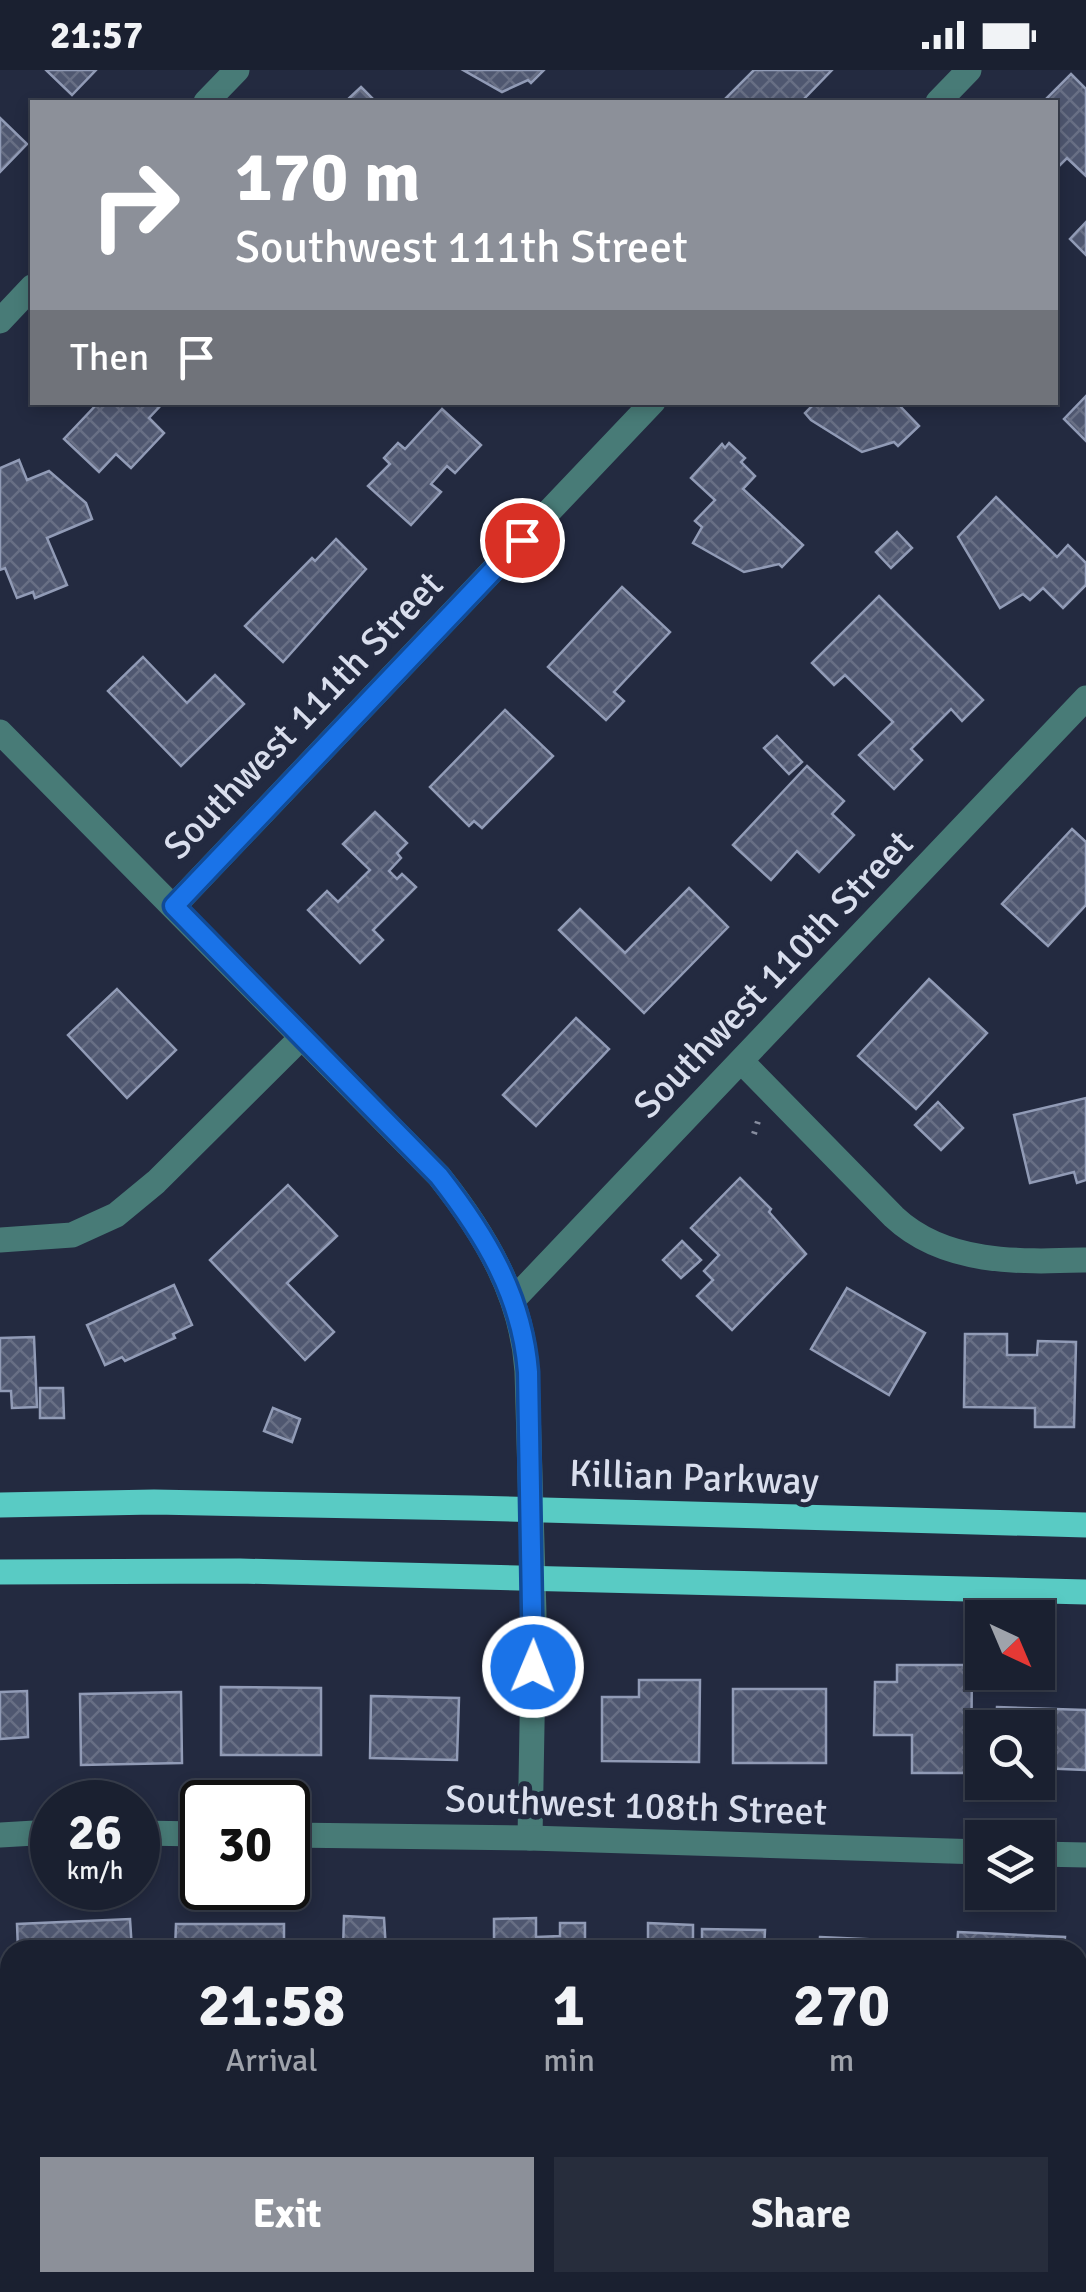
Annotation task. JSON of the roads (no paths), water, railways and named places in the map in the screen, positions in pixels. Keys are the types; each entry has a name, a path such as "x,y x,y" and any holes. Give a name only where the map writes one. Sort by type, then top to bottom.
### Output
{"main road":[{"name":"Killian Parkway","path":"0,1505 154,1502 1086,1525"},
{"path":"0,1572 137,1570 1086,1592"}],"street":[{"path":"208,100 237,70"},
{"path":"940,100 969,70"},
{"path":"0,321 30,288"},
{"name":"Southwest 111th Street","path":"174,906 650,405"},
{"name":"Southwest 110th Street","path":"514,1300 1086,698"},
{"path":"0,732 439,1176 466,1210 503,1272 526,1352 533,1578 530,1838"},
{"path":"0,1240 72,1235 116,1215 156,1182 302,1037"},
{"path":"742,1062 894,1217 922,1238 980,1256 1074,1260"},
{"path":"0,1835 30,1833"},
{"name":"Southwest 108th Street","path":"310,1835 965,1851"},
{"path":"1055,1855 1086,1856"}]}
